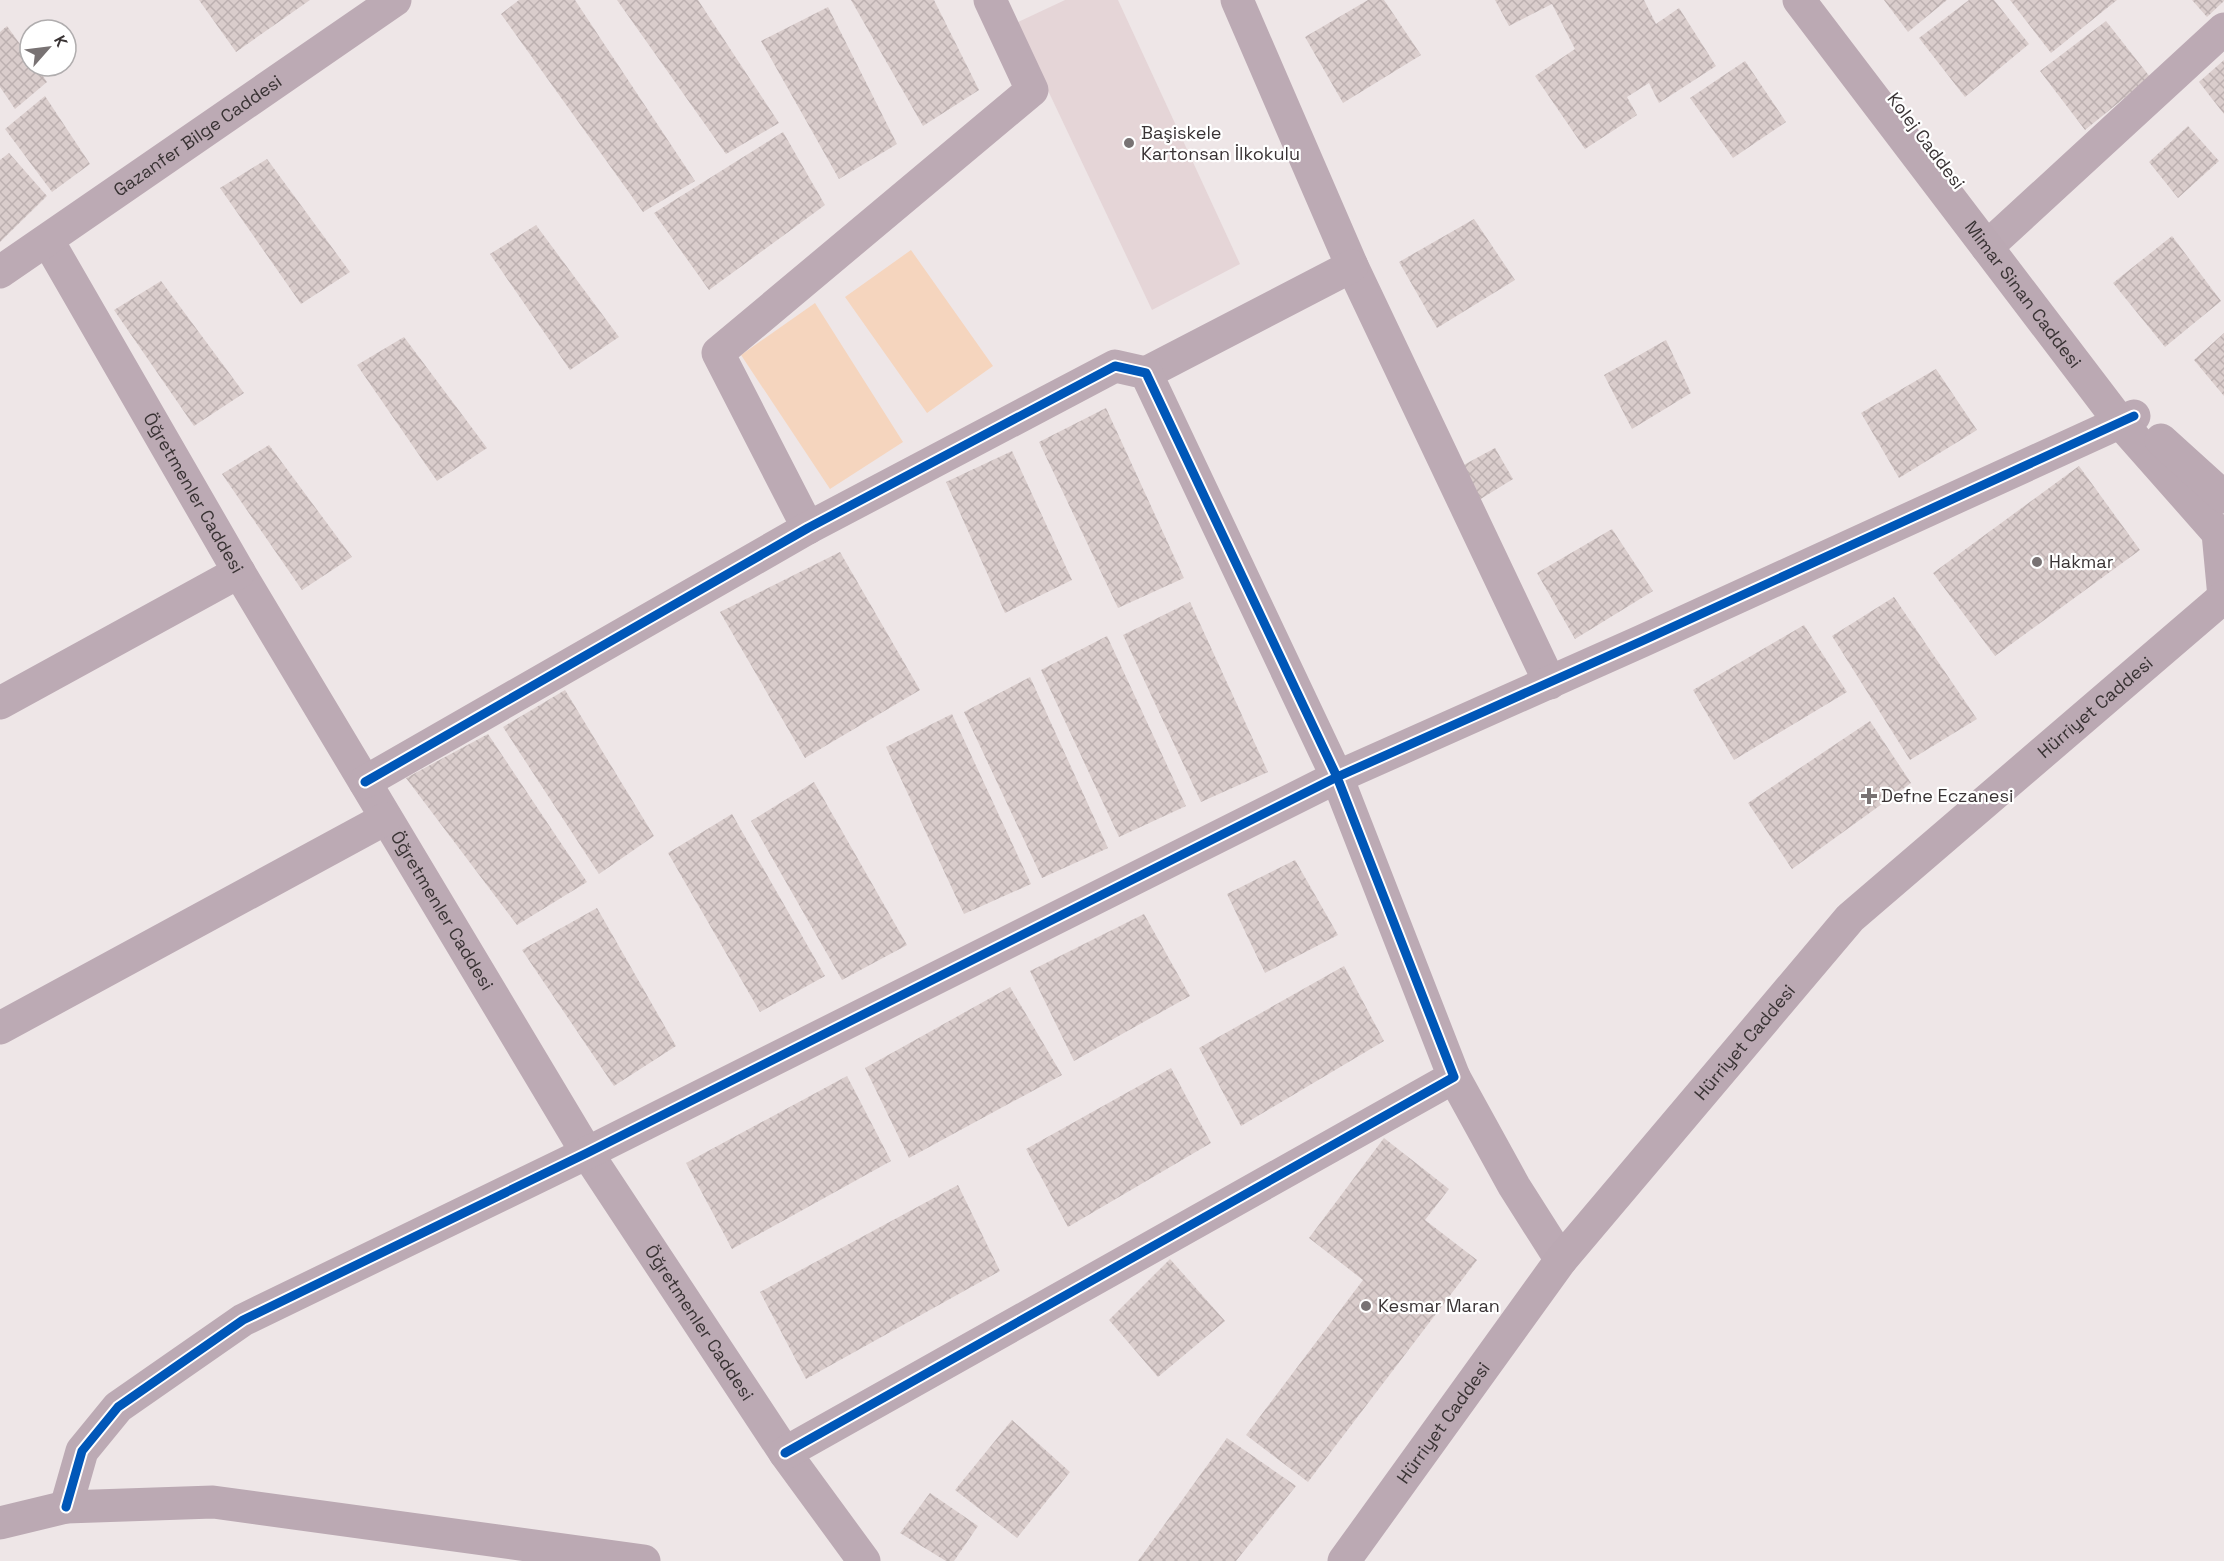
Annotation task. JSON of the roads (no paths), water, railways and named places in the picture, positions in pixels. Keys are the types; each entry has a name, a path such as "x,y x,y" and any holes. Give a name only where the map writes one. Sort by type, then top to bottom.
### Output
{"street":[{"name":"Gazanfer Bilge Caddesi","path":"0,272 395,0"},
{"path":"808,528 718,353 1032,90 990,0"},
{"path":"1237,0 1352,266 1550,682"},
{"name":"Mimar Sinan Caddesi","path":"1799,0 1993,241"},
{"name":"Kolej Caddesi","path":"1818,0 1993,241 2127,419 2224,498"},
{"path":"1993,241 2224,29"},
{"name":"Öğretmenler Caddesi","path":"48,241 238,572 587,1153 785,1453 864,1561"},
{"path":"364,782 808,528 1115,366 1146,373 1352,266"},
{"path":"1146,373 1337,777 1454,1077 1514,1186 1561,1260"},
{"path":"66,1506 82,1450 118,1407 243,1320 587,1153 1337,777 2127,419 2218,533 2224,597"},
{"path":"0,703 238,572"},
{"name":"Hürriyet Caddesi","path":"1344,1561 1561,1260 1850,918 2224,597"},
{"path":"0,1028 385,819"},
{"path":"785,1453 1454,1077"},
{"path":"0,1523 66,1506 213,1502 644,1561"}],"place":[{"name":"Başiskele Kartonsan İlkokulu","path":"1129,143"},
{"name":"Hakmar","path":"2037,562"},
{"name":"Defne Eczanesi","path":"1869,796"},
{"name":"Kesmar Maran","path":"1366,1306"}]}
